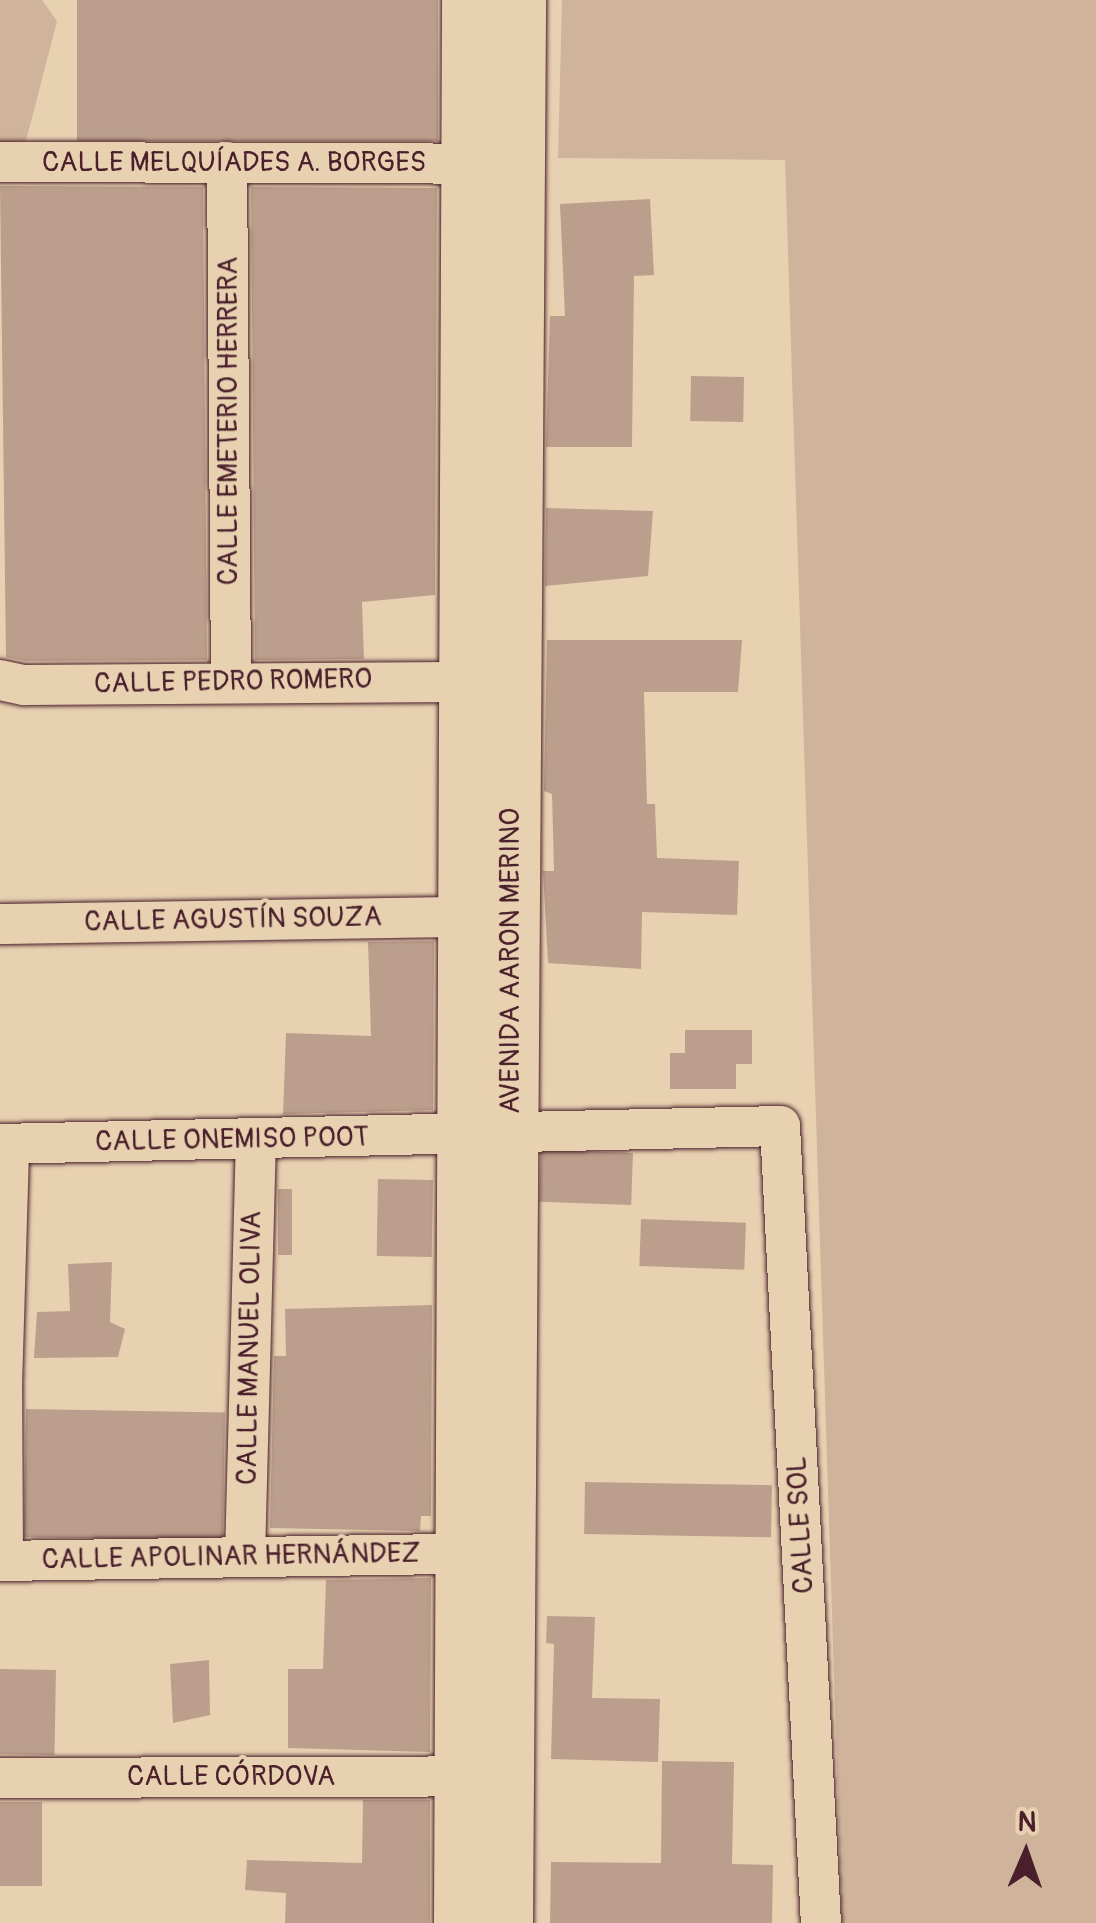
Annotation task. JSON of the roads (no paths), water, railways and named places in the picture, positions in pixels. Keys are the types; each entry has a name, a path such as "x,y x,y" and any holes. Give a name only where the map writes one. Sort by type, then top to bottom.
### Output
{"main road":[{"name":"AVENIDA AARON MERINO","path":"469,0 492,165 487,1133 504,1923"},
{"name":"AVENIDA AARON MERINO","path":"492,165 518,0"},
{"name":"AVENIDA AARON MERINO","path":"461,1923 462,1554 487,1133 465,917 490,682"}],"street":[{"name":"CALLE MELQUÍADES A. BORGES","path":"0,162 492,165"},
{"name":"CALLE EMETERIO HERRERA","path":"227,162 231,681"},
{"name":"CALLE PEDRO ROMERO","path":"0,680 24,685 490,682"},
{"name":"CALLE AGUSTÍN SOUZA","path":"0,924 465,917"},
{"name":"CALLE ONEMISO POOT","path":"4,1144 780,1126"},
{"name":"CALLE SOL","path":"780,1126 821,1923"},
{"name":"CALLE MANUEL OLIVA","path":"245,1557 256,1140"},
{"path":"1,1561 4,1144"},
{"name":"CALLE APOLINAR HERNÁNDEZ","path":"1,1561 462,1554"},
{"name":"CALLE CÓRDOVA","path":"0,1778 462,1776"}]}
